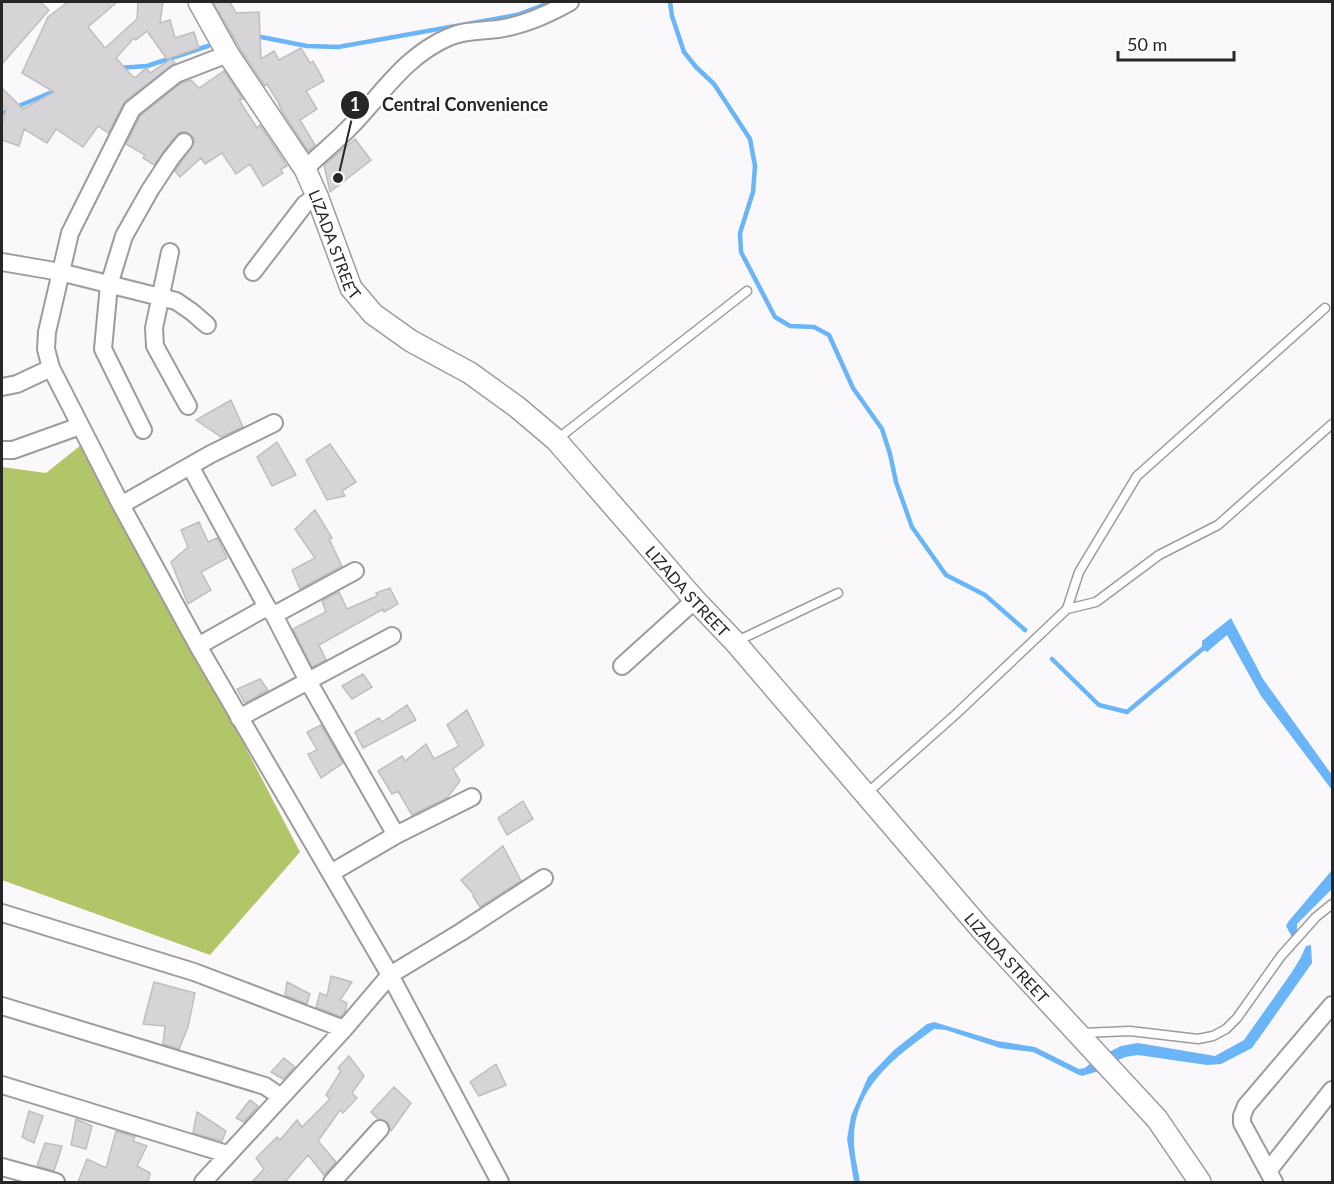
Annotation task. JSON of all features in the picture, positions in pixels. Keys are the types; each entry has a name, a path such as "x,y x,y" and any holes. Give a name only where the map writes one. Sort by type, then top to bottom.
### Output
{"street":[{"name":"LIZADA STREET","path":"199,2 228,54 305,169 317,195 351,288 373,314 411,341 470,373 517,407 555,440 695,600 735,642 981,929 1157,1119 1200,1182"},
{"path":"305,169 352,125 398,72 431,47 449,37 467,32 526,23 570,2"},
{"path":"228,54 176,74 132,109 70,233 47,332 46,349 51,368 121,505 239,718 390,975 500,1182"},
{"path":"143,430 103,349 109,285 124,236 150,190 184,142"},
{"path":"253,272 305,204 317,195"},
{"path":"170,252 153,328 155,346 188,406"},
{"path":"2,262 60,272 176,301 207,325"},
{"path":"2,387 17,384 51,368"},
{"path":"121,505 273,423"},
{"path":"2,450 13,450 81,426"},
{"path":"190,466 396,835"},
{"path":"198,646 355,571"},
{"path":"622,666 695,600"},
{"path":"239,718 392,636"},
{"path":"331,873 396,835 472,797"},
{"path":"202,1182 344,1029 390,975 462,932 544,878"},
{"path":"2,913 194,972 344,1029"},
{"path":"1332,1005 1246,1106 1242,1116 1242,1123 1271,1177 1332,1090"},
{"path":"2,1006 265,1086 281,1097"},
{"path":"2,1085 227,1154"},
{"path":"332,1182 380,1129"},
{"path":"2,1167 56,1182"}],"lane":[{"path":"555,440 747,291"},
{"path":"865,795 955,715 1067,609 1079,572 1137,476 1325,308"},
{"path":"1067,609 1096,602 1159,555 1218,525 1332,424"},
{"path":"735,642 838,593"},
{"path":"1078,1033 1130,1031 1198,1039 1213,1036 1226,1029 1237,1018 1281,956 1316,917 1332,904"}],"green space":[{"path":"86,441 300,852 210,955 2,880 2,467 46,473"}],"water":[{"path":"1231,618 1263,679 1332,775 1332,790 1261,696 1227,635 1207,652 1202,649 1202,641"},
{"path":"1332,870 1332,889 1297,924 1300,932 1293,939 1286,926 1288,922"},
{"path":"1311,945 1312,963 1252,1048 1221,1064 1207,1065 1138,1055 1114,1062 1107,1053 1121,1046 1138,1043 1215,1056 1244,1040 1292,972 1306,946"},
{"path":"934,1022 997,1041 1035,1047 1079,1069 1085,1068 1094,1060 1102,1070 1082,1076 1033,1052 1000,1048 946,1030 934,1029 891,1063 869,1090 861,1105 854,1141 860,1182 854,1182 847,1139 851,1116 868,1077 894,1050 927,1024"}],"building":[{"path":"2,2 40,2 49,10 2,64"},
{"path":"68,2 117,2 88,27 105,48 137,19 138,2 163,2 160,23 170,20 175,38 194,32 199,48 167,59 147,31 136,40 134,38 116,58 133,77 146,68 150,73 171,59 175,63 125,101 108,133 98,126 83,147 56,129 47,143 24,129 19,146 2,140 6,109 2,105 2,88 23,109 54,92 22,73 48,17"},
{"path":"213,2 230,2 236,13 259,12 261,59 274,51 279,60 301,48 310,63 313,61 324,81 306,91 317,109 300,120 315,145 308,151 267,84 265,86 239,47"},
{"path":"224,71 243,99 239,100 257,128 260,125 287,166 281,169 283,173 263,186 250,164 236,174 222,153 205,164 201,158 180,177 175,171 194,143 194,138 186,132 176,135 154,165 143,158 145,155 126,144 140,116 181,83 191,80 199,88"},
{"path":"355,139 371,160 330,192 324,165"},
{"path":"231,400 243,427 221,437 196,420"},
{"path":"277,442 296,475 272,486 257,457"},
{"path":"330,444 356,482 342,491 345,496 327,500 306,460"},
{"path":"315,510 332,538 329,539 342,566 300,589 292,570 315,558 295,529"},
{"path":"199,522 208,542 217,538 227,558 201,572 211,590 188,604 171,562 188,547 181,530"},
{"path":"390,588 398,604 384,612 383,609 319,645 326,660 312,667 293,629 326,612 322,601 339,592 347,609"},
{"path":"363,674 372,687 352,699 342,686"},
{"path":"260,679 268,690 245,703 237,689"},
{"path":"407,705 416,720 363,748 355,732 379,718 382,722"},
{"path":"467,710 484,745 453,769 460,781 447,798 412,815 398,791 392,794 378,771 402,756 405,761 426,744 434,759 459,746 447,725"},
{"path":"321,725 343,763 321,778 308,754 317,750 307,732"},
{"path":"523,801 533,819 507,835 498,818"},
{"path":"503,846 521,881 480,907 474,895 461,880"},
{"path":"331,976 352,982 340,1000 347,1003 341,1017 316,1007 320,993 327,996"},
{"path":"154,982 195,993 188,1027 179,1049 163,1044 165,1026 143,1024"},
{"path":"287,982 310,994 307,1004 285,995"},
{"path":"349,1056 364,1076 352,1093 357,1098 343,1113 340,1110 318,1141 336,1162 324,1175 308,1155 285,1182 252,1182 264,1169 256,1158 277,1137 280,1140 297,1120 302,1127 330,1099 326,1095 341,1071 338,1068"},
{"path":"284,1058 295,1067 283,1079 271,1072"},
{"path":"496,1064 506,1085 479,1096 470,1082"},
{"path":"394,1087 411,1103 391,1131 387,1122 378,1119 371,1112"},
{"path":"250,1100 258,1106 244,1122 236,1118"},
{"path":"29,1111 43,1116 34,1143 22,1137"},
{"path":"197,1112 226,1131 222,1141 193,1133"},
{"path":"76,1119 92,1126 86,1149 71,1145"},
{"path":"116,1131 135,1137 133,1141 147,1146 137,1166 150,1173 148,1182 78,1182 87,1159 106,1168"},
{"path":"45,1143 62,1146 54,1171 37,1166"}],"waterway":[{"path":"256,36 307,46 338,47 517,15 549,2"},
{"path":"670,2 672,16 684,52 714,84 750,139 755,166 753,192 740,233 741,252 775,317 790,326 814,327 829,335 853,388 882,429 896,482 912,527 946,575 985,595 1025,630"},
{"path":"118,68 147,66 208,46"},
{"path":"2,113 57,90"},
{"path":"1052,659 1099,705 1127,712 1206,646"}],"place":[{"name":"Central Convenience","path":"338,178"}]}
